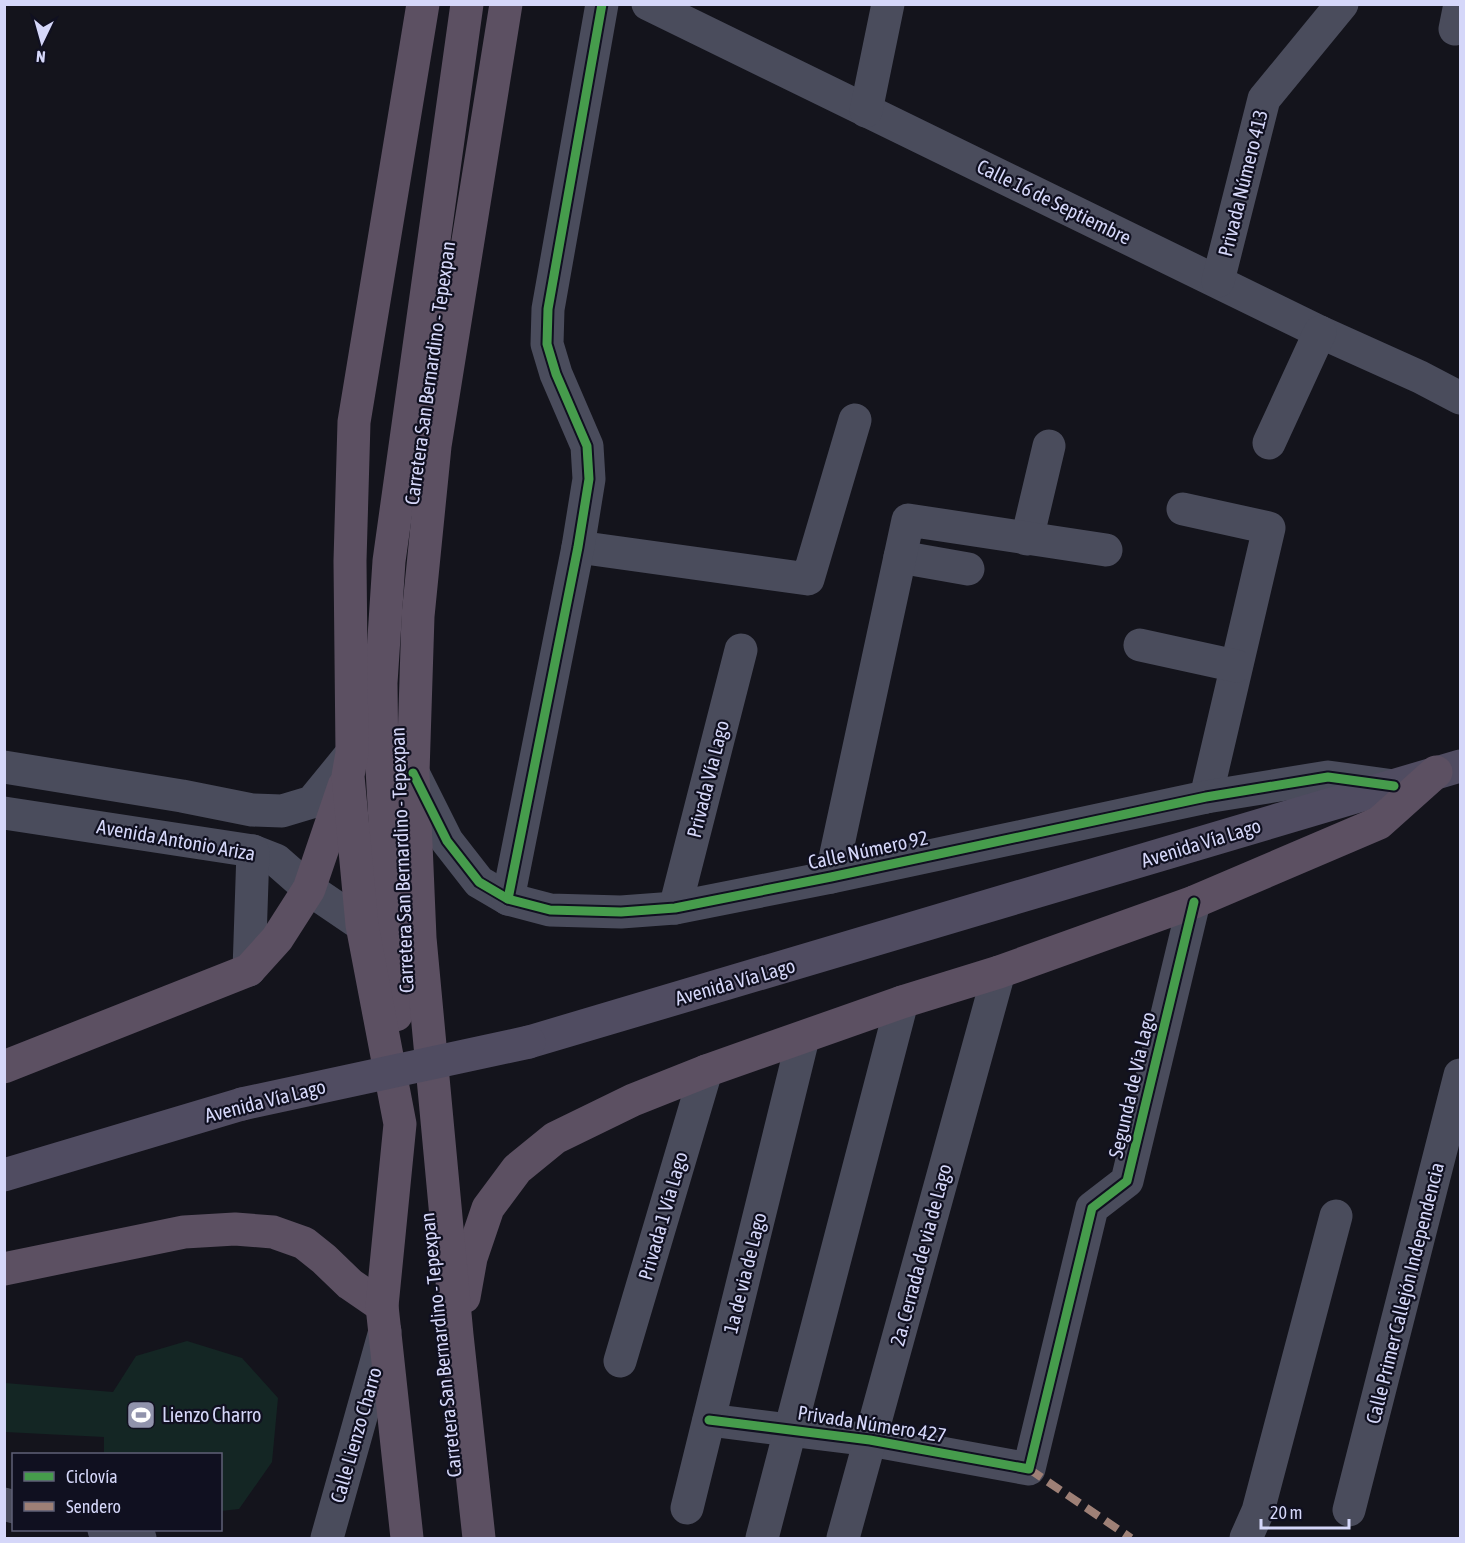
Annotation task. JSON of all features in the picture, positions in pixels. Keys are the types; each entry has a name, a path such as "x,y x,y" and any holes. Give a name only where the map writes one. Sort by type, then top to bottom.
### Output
{"highway":[{"name":"Carretera San Bernardino - Tepexpan","path":"407,1539 383,1318 400,1124 362,925 350,764 350,561 354,422 423,4"},
{"path":"400,1124 394,972 398,771 381,683 389,561 467,4"},
{"name":"Carretera San Bernardino - Tepexpan","path":"479,1539 457,1335 420,938 398,771 418,616 435,446 506,4"},
{"path":"4,1067 249,970 277,939 309,889 350,764"},
{"path":"457,1335 471,1258 488,1208 517,1169 555,1138 633,1100 706,1071 902,1002 999,972 1194,902 1379,824 1448,769"},
{"path":"4,1269 184,1232 235,1229 273,1232 304,1243 324,1259 383,1318"}],"main road":[{"name":"Avenida Vía Lago","path":"4,1175 242,1104 529,1042 1448,769"}],"street":[{"path":"508,899 578,548 589,479 587,446 556,374 547,344 548,309 602,4"},
{"name":"Calle 16 de Septiembre","path":"648,4 1320,332 1459,393"},
{"path":"866,111 888,4"},
{"name":"Privada Número 413","path":"1218,281 1264,99 1342,4"},
{"path":"1269,443 1320,332"},
{"path":"578,548 808,579 855,420"},
{"path":"1027,539 1049,446"},
{"path":"1183,509 1269,528 1206,796"},
{"path":"831,877 908,520 1106,550"},
{"path":"900,557 968,569"},
{"path":"1140,645 1236,666"},
{"name":"Privada Vía Lago","path":"675,908 741,650"},
{"path":"4,767 182,796 252,810 282,811 312,802 350,764"},
{"name":"Calle Número 92","path":"398,771 479,882 508,899 550,910 621,912 675,908 831,877 1206,796 1328,777 1394,786"},
{"name":"Avenida Antonio Ariza","path":"4,813 253,851 276,860 309,889 362,925"},
{"path":"249,970 253,851"},
{"name":"Segunda de Via Lago","path":"1029,1468 1092,1208 1127,1182 1194,902"},
{"name":"2a. Cerrada de via de Lago","path":"843,1539 999,972"},
{"name":"Privada Número 427","path":"762,1539 902,1002"},
{"name":"1a de via de Lago","path":"687,1508 803,1038"},
{"name":"Privada 1 Vía Lago","path":"620,1361 706,1071"},
{"name":"Calle Primer Callejón Independencia","path":"1349,1510 1461,1075"},
{"path":"1246,1539 1257,1512 1336,1216"},
{"name":"Calle Lienzo Charro","path":"319,1536 383,1318"},
{"name":"Privada Número 427","path":"709,1420 870,1440 1029,1468"},
{"path":"108,1531 140,1539"}],"green space":[{"name":"Lienzo Charro","path":"187,1341 242,1358 278,1398 272,1462 239,1509 222,1511 222,1453 104,1453 104,1437 5,1432 5,1383 113,1392 136,1356"}],"marked path":[{"path":"1029,1469 1131,1538"}],"cycle path":[{"path":"508,899 578,547 589,479 587,446 556,374 547,344 548,309 602,4"},
{"path":"413,773 447,841 479,882 508,899 550,910 621,912 675,908 1206,797 1328,777 1394,786"},
{"path":"709,1420 870,1440 1029,1469 1092,1208 1127,1181 1194,902"}],"place":[{"name":"Lienzo Charro","path":"141,1415"}]}
